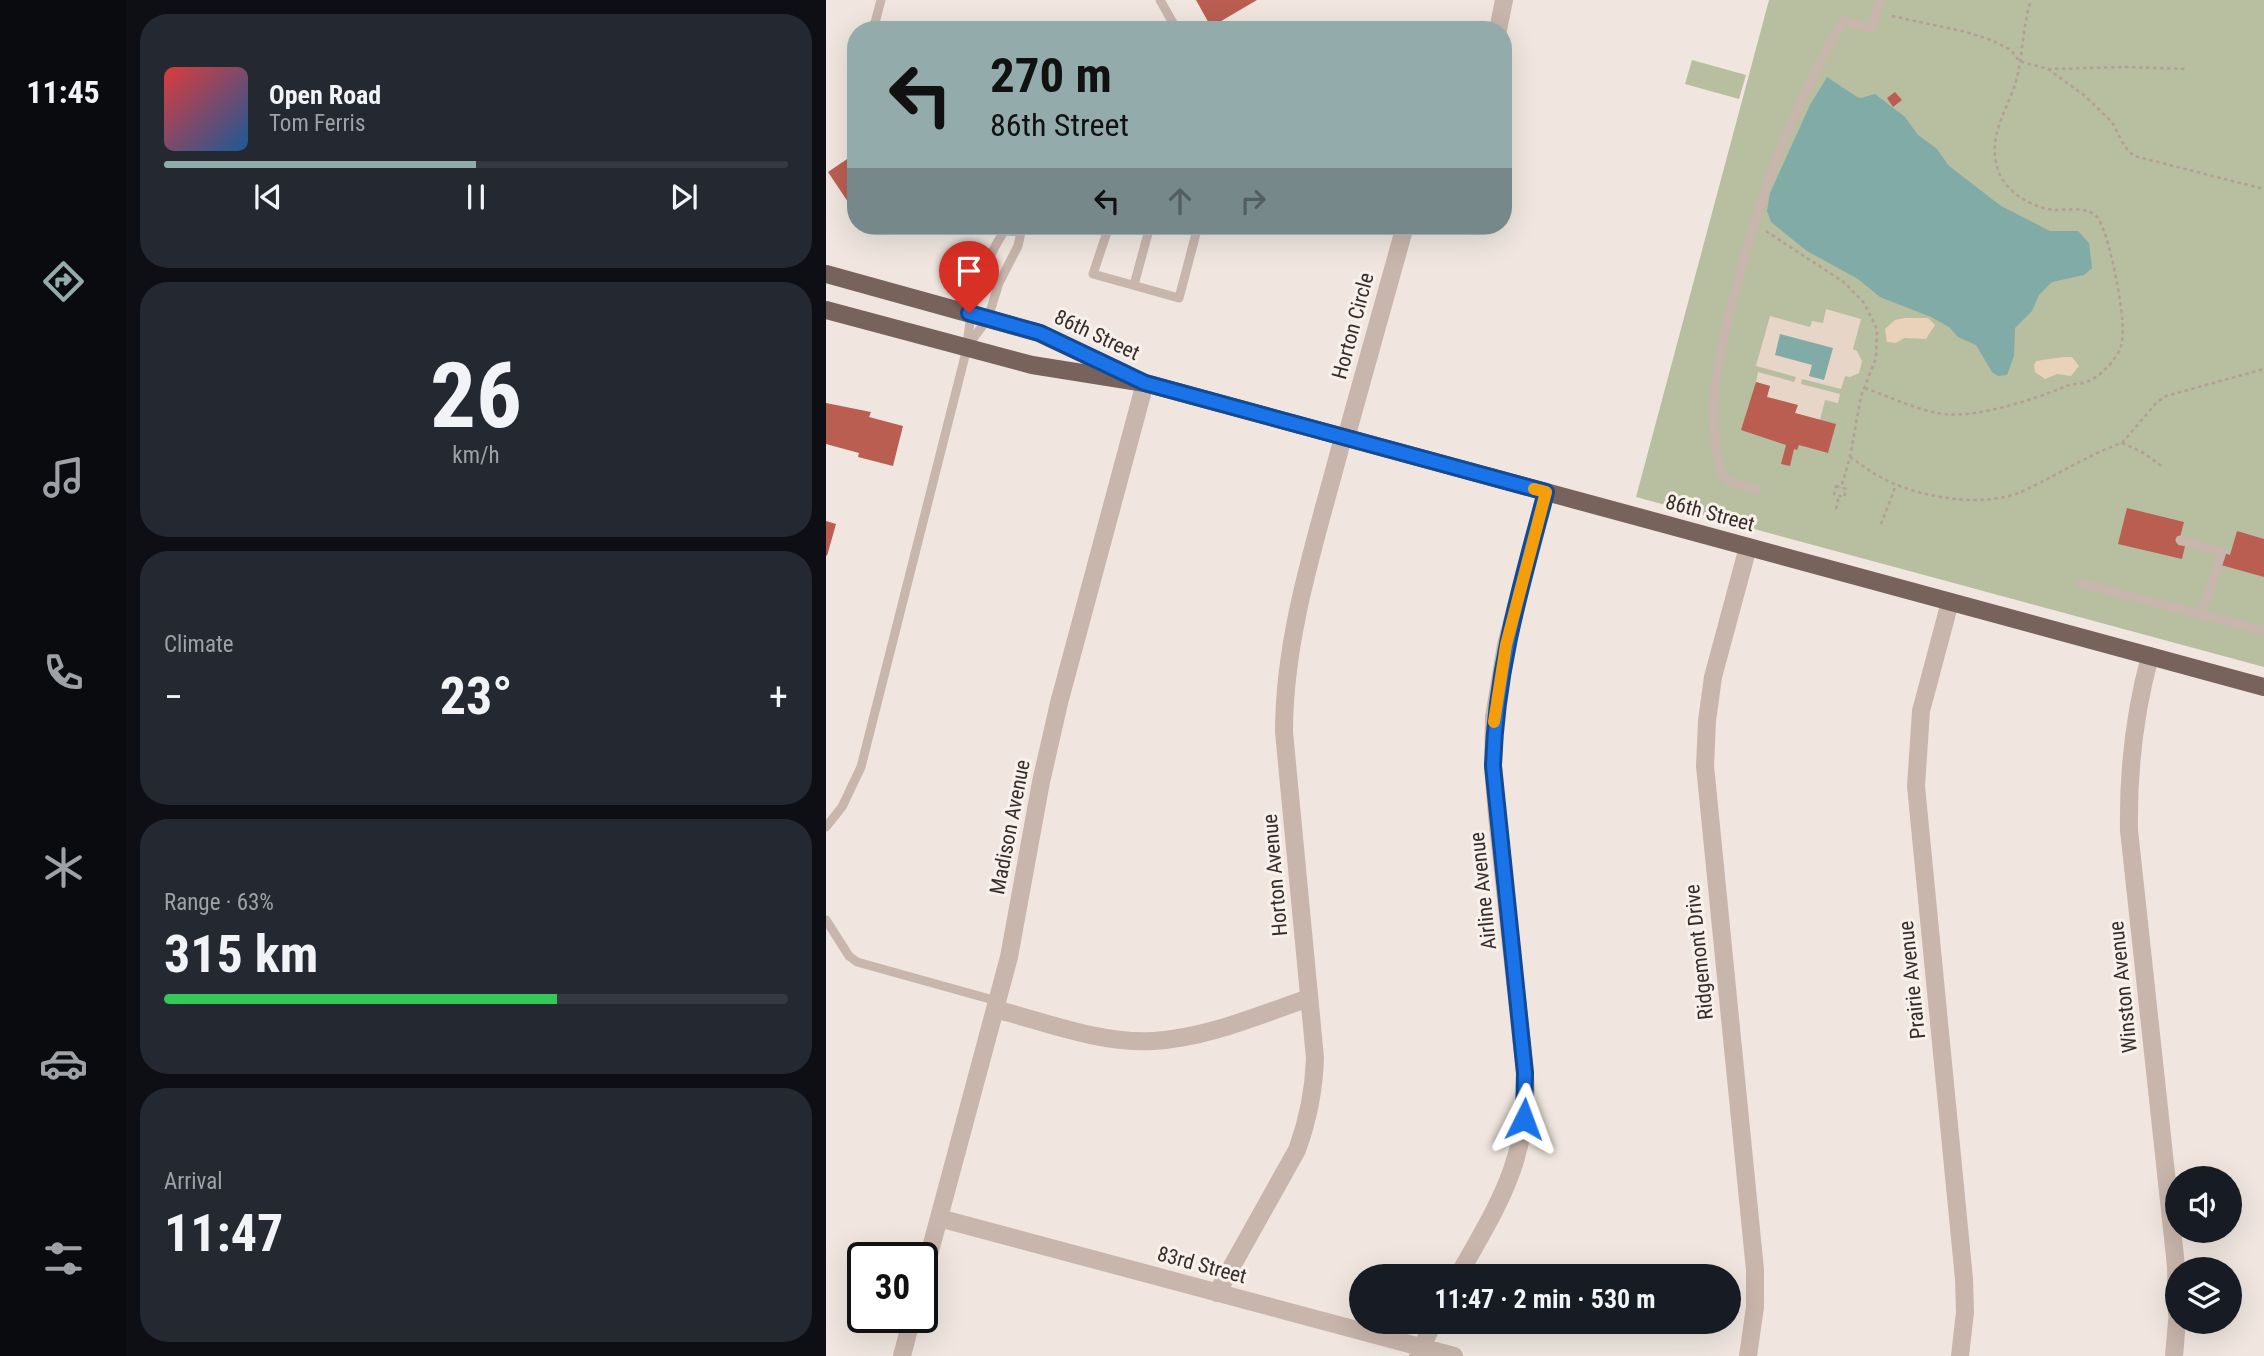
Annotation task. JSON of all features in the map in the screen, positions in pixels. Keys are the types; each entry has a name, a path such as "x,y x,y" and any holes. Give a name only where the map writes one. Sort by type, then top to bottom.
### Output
{"main road":[{"name":"86th Street","path":"826,274 1040,333 1145,383"},
{"name":"86th Street","path":"826,310 1032,365 1145,383 2264,687"}],"street":[{"path":"1500,21 1504,0"},
{"name":"Horton Circle","path":"1344,437 1402,235"},
{"name":"Madison Avenue","path":"933,1242 1009,957 1041,782 1059,703 1145,383"},
{"name":"Horton Avenue","path":"1217,1293 1282,1178 1305,1128 1314,1081 1309,998 1284,733 1284,695 1296,622 1344,437"},
{"name":"Airline Avenue","path":"1465,1264 1508,1186 1522,1142 1527,1097 1497,816 1493,766 1494,717 1506,645 1546,492"},
{"name":"Ridgemont Drive","path":"1748,547 1713,677 1705,766 1755,1270 1755,1307 1748,1356"},
{"name":"Prairie Avenue","path":"1950,602 1921,711 1916,786 1964,1279 1965,1312 1960,1356"},
{"name":"Winston Avenue","path":"2150,656 2132,736 2128,783 2129,830 2175,1257"},
{"path":"996,1005 1086,1033 1131,1041 1154,1041 1200,1035 1309,998"},
{"name":"83rd Street","path":"939,1218 1217,1293 1420,1352 1454,1356"},
{"path":"902,1356 908,1333"},
{"path":"1420,1352 1428,1334"},
{"path":"2174,1356 2176,1334"}],"lane":[{"path":"875,21 881,0"},
{"path":"1160,0 1172,21"},
{"path":"1756,489 1733,483 1721,476 1716,456 1713,410 1716,367 1756,214 1775,158 1811,76 1843,21 1872,29 1880,0"},
{"path":"826,827 842,807 860,767 967,348 969,313 993,248 1001,235"},
{"path":"967,348 988,318 999,283 1018,246 1019,235"},
{"path":"1106,235 1093,274 1179,298 1196,235"},
{"path":"1135,285 1148,235"},
{"path":"2180,540 2222,552 2206,602 2198,614"},
{"path":"2080,583 2264,631"},
{"path":"826,920 849,956 856,962 996,1005"}],"path":[{"path":"1864,388 1923,410 1948,415 1972,412 2033,400 2065,386 2089,382 2114,359 2122,344 2120,298 2098,217 2087,211 2054,210 2034,204 2006,184 1998,172 1994,156 1995,137 2015,84 2031,0"},
{"path":"1892,16 1991,40 2011,50 2020,61 2048,69 2187,69"},
{"path":"2048,69 2085,96 2112,122 2124,146 2134,156 2264,189"},
{"path":"1756,214 1762,228 1836,276 1864,303 1877,329 1879,343 1876,358 1864,388 1841,488 1846,489 1844,497 1839,496 1836,509"},
{"path":"1850,457 1867,470 1896,485 1971,502 1985,501 2018,493 2089,456 2122,443 2157,402 2166,396 2264,369"},
{"path":"2122,443 2142,452 2163,467"},
{"path":"1881,524 1896,485"}],"green space":[{"path":"1769,0 2264,0 2264,667 1636,497"},
{"path":"1692,60 1746,75 1739,99 1685,84"}],"sand":[{"path":"1928,318 1935,325 1926,339 1904,338 1896,343 1887,342 1885,329 1895,320"},
{"path":"2072,357 2079,366 2071,376 2057,374 2045,379 2035,372 2036,361"}],"shaded area":[{"path":"1826,309 1861,319 1853,349 1862,361 1859,373 1845,376 1841,389 1802,379 1801,384 1840,394 1838,403 1825,400 1820,420 1795,413 1797,405 1767,397 1770,386 1756,382 1758,372 1794,382 1796,377 1756,366 1770,316 1810,327 1812,321 1823,323"}],"water":[{"path":"1827,77 1857,97 1875,94 1905,117 1918,135 1937,149 1949,166 2001,206 2050,231 2078,231 2089,243 2092,268 2084,275 2052,282 2039,295 2032,311 2015,328 2014,356 2007,375 1998,376 1992,372 1976,345 1958,337 1949,327 1880,297 1858,279 1807,251 1771,222 1767,211 1770,193 1810,105"},
{"path":"1780,334 1833,348 1824,380 1809,376 1812,365 1775,355"}],"building":[{"path":"1196,0 1257,0 1221,21 1208,21"},
{"path":"1895,92 1902,100 1893,107 1887,98"},
{"path":"847,159 847,200 828,172"},
{"path":"1756,382 1770,386 1767,397 1798,405 1795,413 1836,424 1828,453 1799,445 1797,450 1794,449 1790,466 1781,464 1786,445 1741,430"},
{"path":"826,403 871,412 869,417 903,426 893,466 858,457 859,453 826,444"},
{"path":"2127,508 2184,522 2178,545 2185,546 2182,559 2118,544"},
{"path":"826,521 836,524 827,556 826,555"},
{"path":"2237,531 2264,539 2264,577 2221,565 2224,553 2230,555"}],"slow traffic":[{"path":"1494,722 1506,645 1546,492 1534,489"}],"route":[{"path":"969,313 1040,333 1145,383 1546,492 1506,645 1494,717 1493,766 1525,1073 1527,1097 1524,1119"}]}
